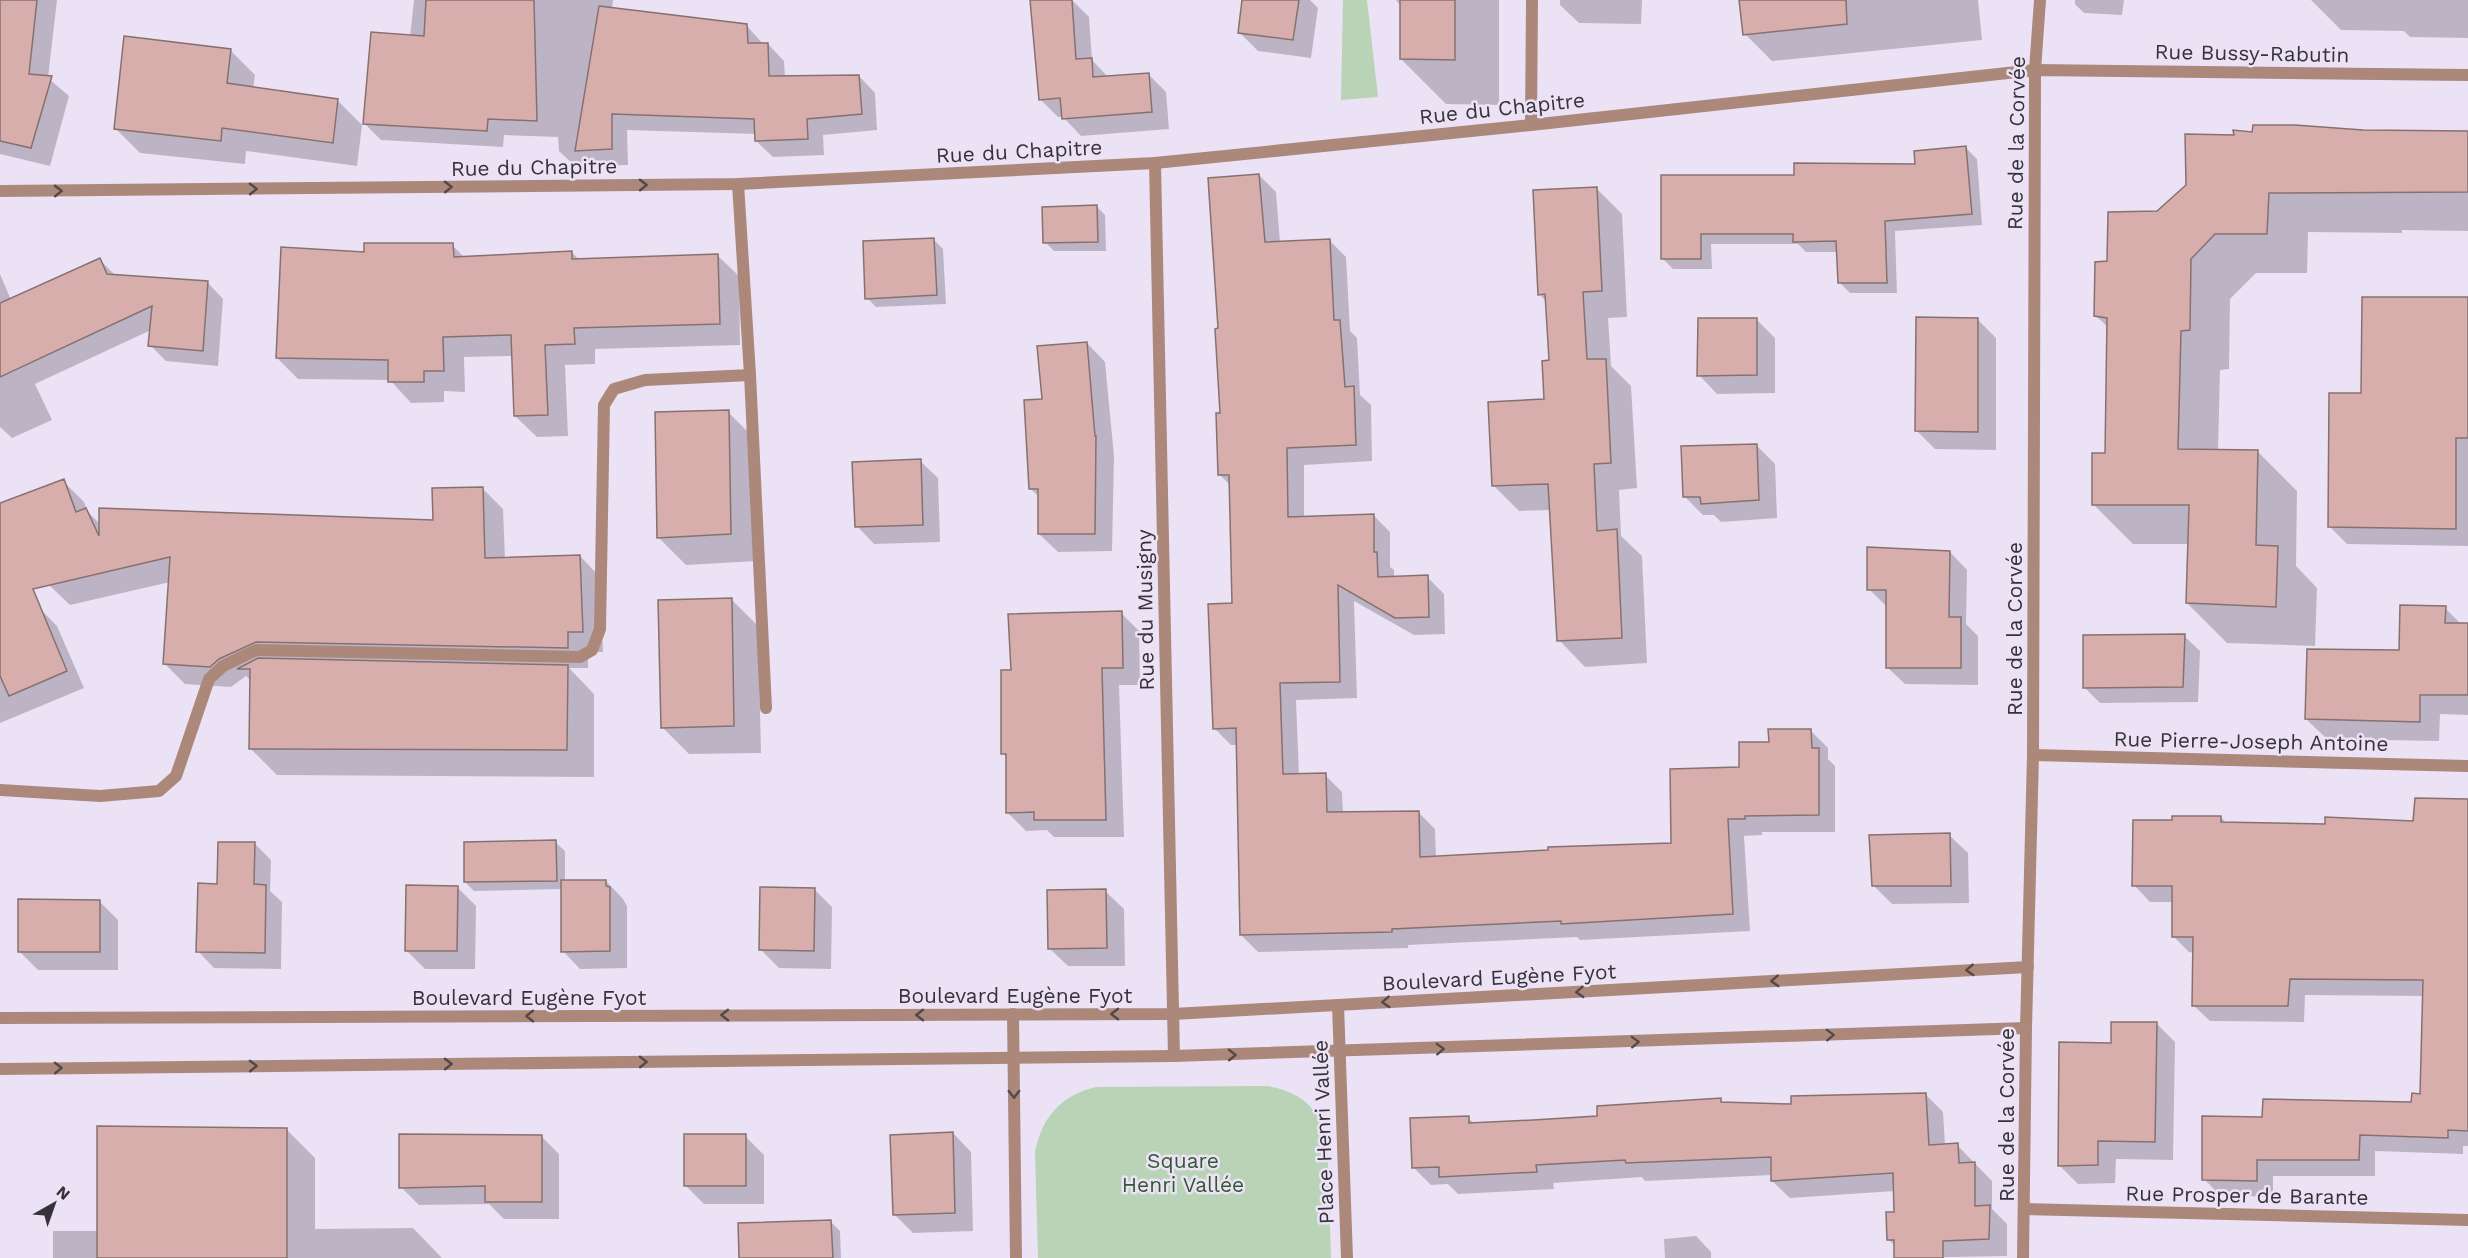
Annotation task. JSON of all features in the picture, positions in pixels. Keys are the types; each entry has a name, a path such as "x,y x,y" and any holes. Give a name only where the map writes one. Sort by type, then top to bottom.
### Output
{"street":[{"path":"1531,125 1532,0"},
{"name":"Rue de la Corvée","path":"2023,1258 2033,755 2036,70 2040,0"},
{"name":"Rue du Chapitre","path":"0,191 738,184 1155,163 2036,70"},
{"name":"Rue Bussy-Rabutin","path":"2036,70 2468,75"},
{"name":"Rue du Musigny","path":"1155,163 1174,1056"},
{"path":"738,184 766,708"},
{"path":"0,790 100,796 159,790 176,776 209,679 223,666 256,651 580,657 592,650 600,629 604,405 615,389 645,380 750,375"},
{"name":"Rue Pierre-Joseph Antoine","path":"2033,755 2468,766"},
{"name":"Boulevard Eugène Fyot","path":"0,1018 1173,1014 2028,967"},
{"name":"Place Henri Vallée","path":"1338,1005 1347,1258"},
{"path":"1013,1014 1016,1258"},
{"path":"0,1069 1174,1056 2026,1028"},
{"name":"Rue Prosper de Barante","path":"2025,1209 2468,1220"}],"green space":[{"path":"1343,0 1367,0 1378,97 1341,100"},
{"name":"Square Henri Vallée","path":"1268,1086 1298,1096 1317,1115 1327,1135 1331,1258 1038,1258 1035,1152 1038,1139 1048,1118 1055,1109 1073,1095 1096,1087"}],"building":[{"path":"0,0 37,0 29,74 52,76 31,148 0,141"},
{"path":"426,0 534,0 537,121 488,119 487,131 363,124 371,32 424,36"},
{"path":"1030,0 1072,0 1076,59 1092,58 1093,77 1149,73 1152,112 1062,119 1060,98 1039,100"},
{"path":"1242,0 1299,0 1293,40 1238,33"},
{"path":"1400,0 1455,0 1455,60 1400,59"},
{"path":"1739,0 1846,0 1847,24 1743,35"},
{"path":"599,6 747,24 748,43 768,43 769,76 859,75 862,114 807,119 808,139 755,141 754,119 612,114 612,149 575,151"},
{"path":"124,36 231,49 227,83 338,99 333,143 222,128 221,141 114,129"},
{"path":"2253,125 2295,125 2363,130 2468,131 2468,192 2269,193 2267,234 2215,234 2191,259 2190,330 2181,331 2178,449 2258,450 2256,545 2278,546 2276,607 2186,603 2189,505 2092,505 2092,453 2105,453 2107,318 2094,316 2095,262 2107,261 2108,212 2157,211 2186,185 2185,134 2234,135 2233,130 2252,132"},
{"path":"1966,146 1972,214 1885,221 1887,283 1838,283 1836,241 1793,242 1793,234 1701,234 1701,259 1661,259 1661,175 1794,175 1794,163 1915,164 1914,151"},
{"path":"1259,174 1265,242 1330,239 1334,320 1340,320 1345,387 1354,386 1356,445 1287,448 1288,517 1374,514 1374,552 1377,552 1378,577 1428,575 1429,617 1395,618 1338,585 1340,682 1280,683 1283,774 1326,773 1327,812 1419,811 1420,857 1548,850 1548,847 1671,843 1670,769 1739,767 1739,742 1769,742 1768,729 1811,729 1812,748 1819,748 1819,815 1745,816 1745,819 1728,819 1733,914 1561,924 1561,921 1392,929 1392,932 1240,935 1236,728 1213,729 1208,604 1232,603 1229,475 1218,475 1216,413 1220,413 1215,329 1218,328 1208,178"},
{"path":"1597,187 1602,291 1583,292 1587,359 1606,359 1611,463 1594,464 1597,531 1617,529 1622,638 1557,641 1548,484 1492,486 1488,402 1544,399 1542,361 1549,360 1545,294 1538,295 1533,190"},
{"path":"1097,205 1098,242 1043,243 1042,207"},
{"path":"934,238 937,295 865,299 863,241"},
{"path":"364,243 453,243 454,257 572,251 572,259 718,254 720,324 574,328 575,344 545,345 548,415 514,416 511,335 443,337 444,371 424,371 424,382 388,382 388,360 276,358 281,247 364,252"},
{"path":"100,258 107,274 208,281 203,351 148,346 152,306 0,377 0,303"},
{"path":"2362,297 2468,297 2468,438 2456,438 2456,529 2328,527 2329,393 2361,393"},
{"path":"1916,317 1978,318 1978,432 1915,431"},
{"path":"1698,318 1757,318 1757,375 1697,376"},
{"path":"1087,342 1096,436 1095,534 1038,534 1038,489 1029,489 1024,400 1042,399 1037,346"},
{"path":"729,410 731,534 657,538 655,412"},
{"path":"1757,444 1759,500 1701,504 1700,497 1683,497 1681,446"},
{"path":"921,459 923,525 855,527 852,462"},
{"path":"64,479 76,512 86,508 99,536 99,508 433,520 432,488 483,487 485,558 580,555 583,632 568,632 568,648 256,642 219,659 210,667 163,664 170,557 33,589 67,671 9,696 0,676 0,503"},
{"path":"1867,547 1950,551 1949,617 1961,617 1961,668 1886,668 1886,590 1867,590"},
{"path":"732,598 734,726 661,728 658,600"},
{"path":"2400,605 2446,606 2445,623 2468,623 2468,695 2420,695 2420,722 2305,719 2307,649 2399,650"},
{"path":"1122,611 1123,668 1102,668 1106,820 1034,820 1034,812 1006,813 1006,754 1001,754 1001,670 1011,670 1008,614"},
{"path":"2185,634 2183,687 2083,688 2083,635"},
{"path":"258,658 568,665 567,750 249,749 250,669 237,669"},
{"path":"2415,798 2468,799 2468,1131 2448,1130 2448,1138 2360,1135 2359,1160 2257,1160 2257,1181 2202,1180 2202,1116 2262,1117 2263,1099 2411,1102 2412,1093 2420,1094 2423,980 2290,979 2288,1006 2192,1006 2193,937 2172,937 2172,886 2132,886 2133,820 2172,820 2172,816 2221,816 2221,822 2325,824 2325,817 2413,821"},
{"path":"1950,833 1951,886 1872,886 1869,835"},
{"path":"556,840 557,881 464,882 464,842"},
{"path":"218,842 255,842 254,884 266,885 265,953 196,952 198,883 217,884"},
{"path":"561,880 606,880 606,886 610,887 610,951 561,952"},
{"path":"406,885 458,886 457,951 405,951"},
{"path":"760,887 815,888 814,951 759,950"},
{"path":"1106,889 1107,948 1048,949 1047,890"},
{"path":"18,899 100,900 100,952 18,952"},
{"path":"2111,1022 2157,1022 2155,1142 2098,1141 2098,1165 2058,1166 2059,1042 2111,1043"},
{"path":"1926,1093 1929,1145 1958,1143 1959,1163 1975,1162 1975,1206 1990,1205 1989,1239 1943,1241 1943,1258 1894,1258 1894,1240 1887,1240 1886,1212 1894,1212 1893,1173 1771,1181 1771,1157 1626,1163 1625,1160 1536,1165 1537,1172 1439,1177 1439,1167 1412,1168 1410,1118 1469,1116 1469,1123 1533,1120 1597,1116 1597,1106 1721,1098 1721,1102 1791,1104 1791,1096"},
{"path":"97,1126 287,1128 287,1258 97,1258"},
{"path":"953,1132 955,1213 893,1215 890,1135"},
{"path":"399,1134 542,1135 542,1202 485,1202 485,1186 399,1188"},
{"path":"684,1134 746,1134 746,1186 684,1186"},
{"path":"831,1220 833,1258 739,1258 738,1223"}]}
